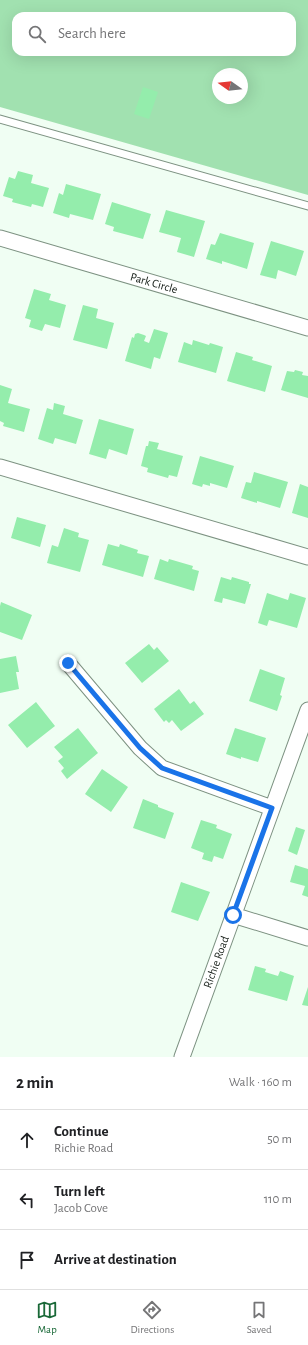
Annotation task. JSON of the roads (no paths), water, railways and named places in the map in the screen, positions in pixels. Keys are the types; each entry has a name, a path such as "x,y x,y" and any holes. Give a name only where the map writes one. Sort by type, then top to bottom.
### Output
{"street":[{"name":"Park Circle","path":"0,238 308,328"},
{"path":"0,467 308,557"},
{"path":"68,663 140,748 162,768 272,808"},
{"name":"Richie Road","path":"182,1057 308,710"},
{"path":"233,915 308,938"}],"lane":[{"path":"0,119 308,206"}]}
